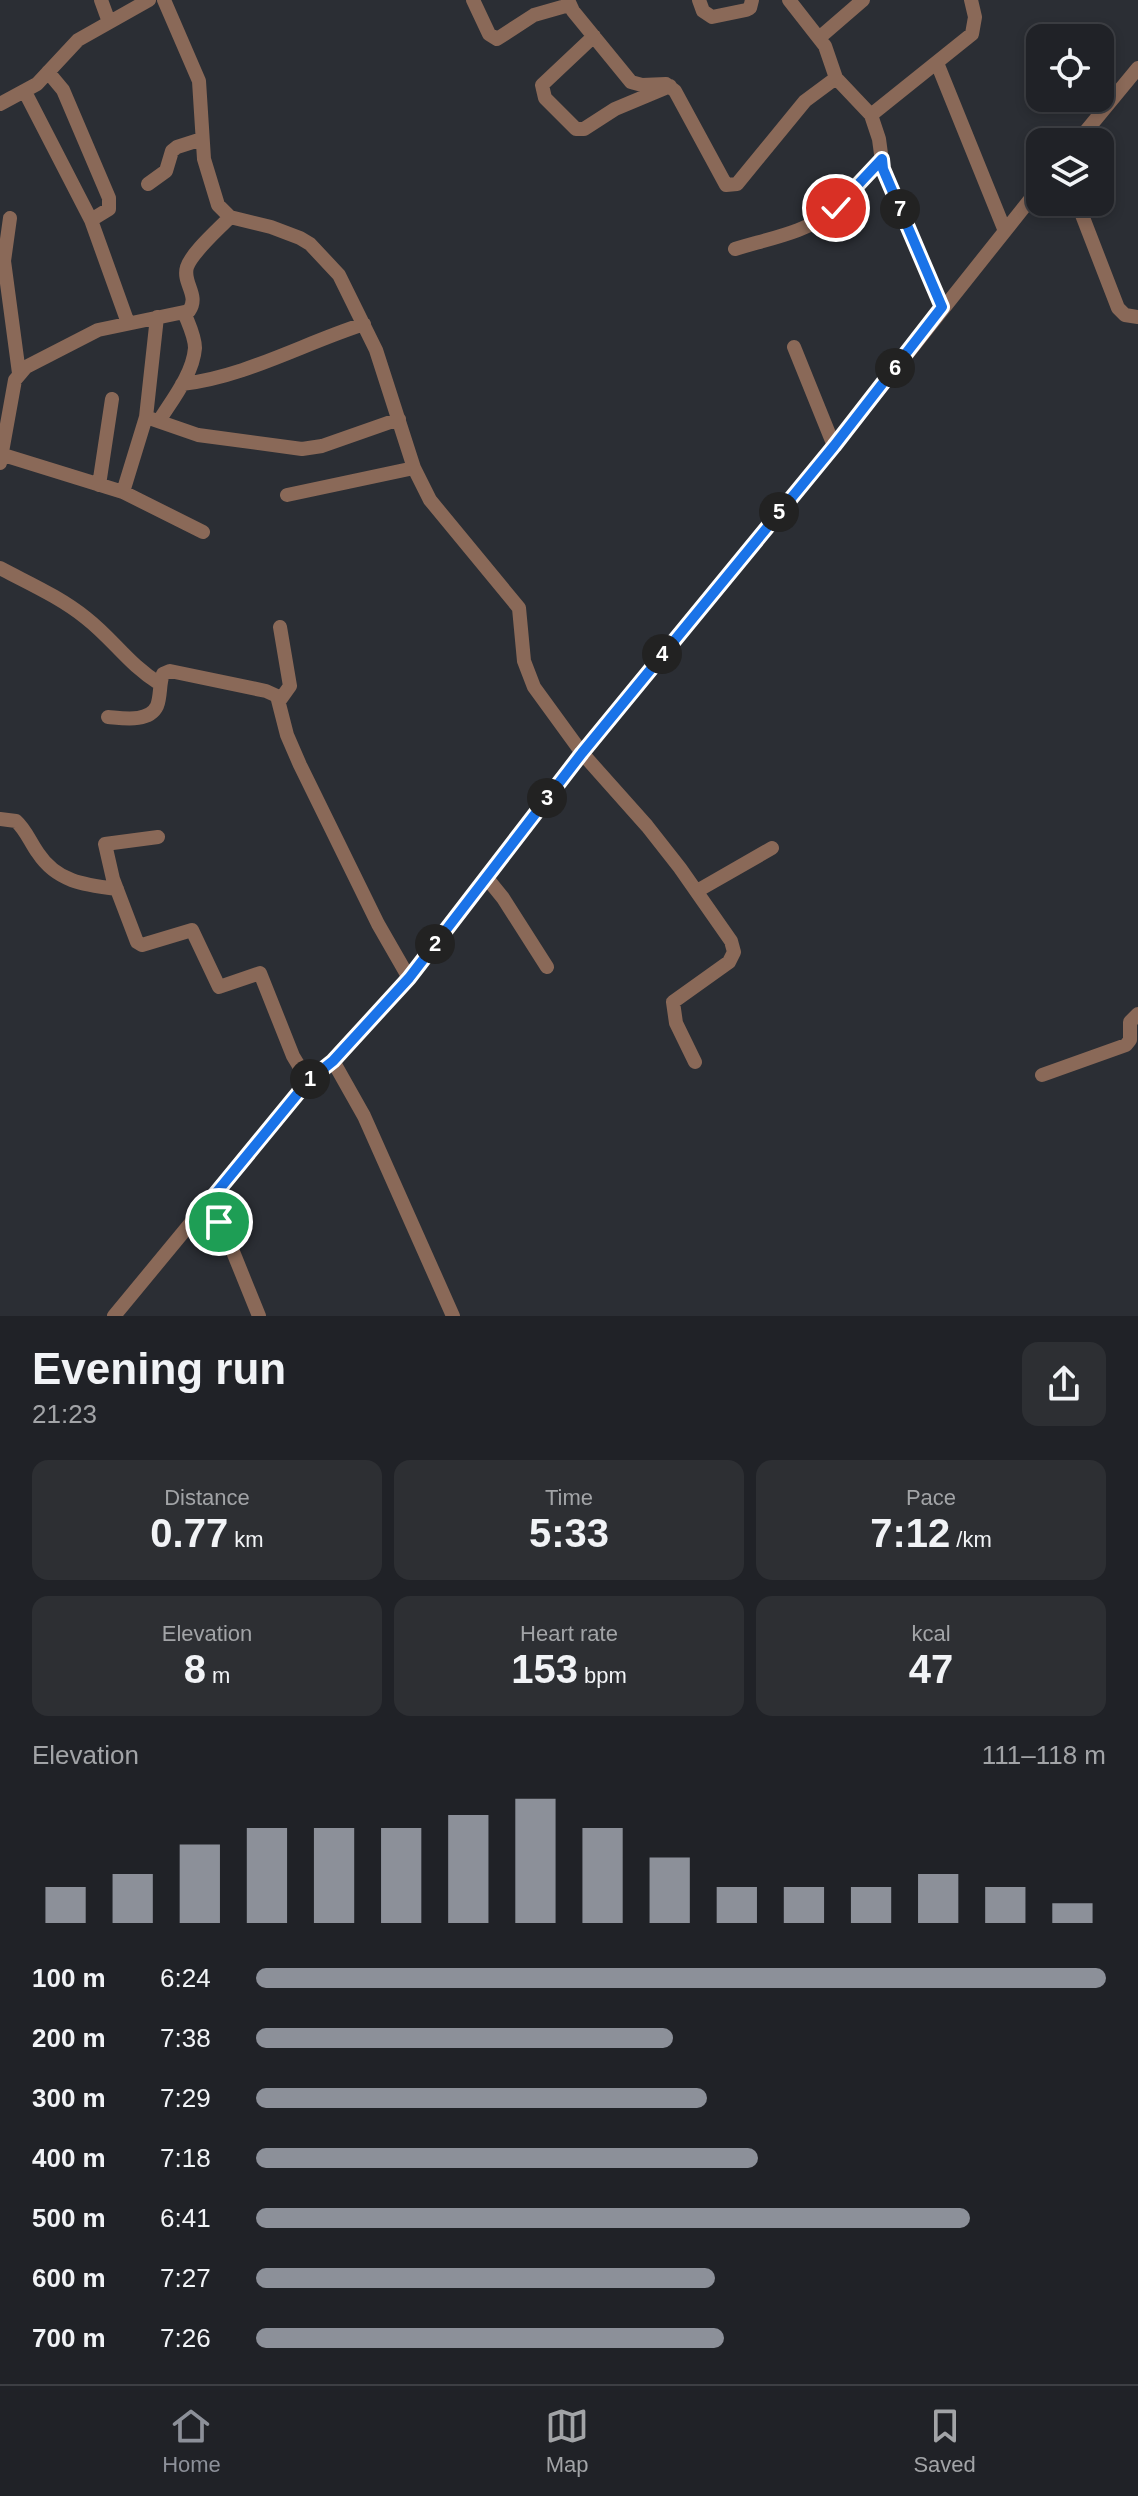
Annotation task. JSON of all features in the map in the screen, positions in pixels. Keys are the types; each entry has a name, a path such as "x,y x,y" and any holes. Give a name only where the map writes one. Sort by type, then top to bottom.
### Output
{"street":[{"path":"101,0 109,22"},
{"path":"0,104 25,92 78,40 149,0"},
{"path":"164,0 199,81 204,159 218,205 230,217 271,227 310,244 339,275 376,350 414,468 430,500 519,608 524,661 534,687 582,753 647,826 697,891 717,919 734,952 729,962 673,1002 676,1023 695,1062"},
{"path":"473,0 489,34 497,39 534,15 569,3 631,82 670,86 681,99 726,185 732,186 740,180 805,101 836,78"},
{"path":"699,0 703,11 712,17 746,10 750,8 752,0"},
{"path":"789,0 819,38 833,64 836,78 871,115 879,139 883,169 942,307"},
{"path":"819,38 863,0"},
{"path":"871,115 972,34 975,17 971,0"},
{"path":"594,36 542,85 545,98 576,129 584,129 615,109 670,86"},
{"path":"937,63 1005,231"},
{"path":"1089,128 1138,68"},
{"path":"48,72 63,90 109,198 109,209 91,220"},
{"path":"25,92 91,220 128,323"},
{"path":"148,184 169,167 172,151 202,139"},
{"path":"735,249 826,216 882,159"},
{"path":"114,1316 308,1081 333,1061 409,978 582,753 834,446 1026,205"},
{"path":"1082,216 1113,298 1125,315 1138,317"},
{"path":"203,532 123,492 1,458 15,380 19,373 98,330 184,312 193,307 188,266 230,217"},
{"path":"10,218 4,261 19,373"},
{"path":"123,492 153,419 182,384 195,347 184,312"},
{"path":"153,419 157,317"},
{"path":"182,384 263,362 364,324"},
{"path":"794,347 834,446"},
{"path":"99,485 112,399"},
{"path":"153,419 198,435 302,449 322,446 399,419"},
{"path":"287,495 414,468"},
{"path":"0,568 54,595 88,619 134,666 160,684"},
{"path":"280,627 290,686 280,700"},
{"path":"108,717 136,718 151,712 157,706 163,674 170,671 266,691 280,700 287,735 300,765 378,924 409,978"},
{"path":"0,819 16,821 40,857 62,877 88,886 117,889"},
{"path":"158,837 105,844 117,889 139,944 190,929 194,931 219,987 260,973 293,1056 308,1081"},
{"path":"697,891 772,848"},
{"path":"486,877 547,967"},
{"path":"1042,1075 1126,1045 1130,1040 1130,1022 1138,1014"},
{"path":"333,1061 364,1116 453,1316"},
{"path":"207,1204 225,1232 259,1316"}],"route":[{"path":"219,1222 207,1204 308,1081 333,1061 409,978 582,753 834,446 942,307 883,169 882,159 836,208"}]}
